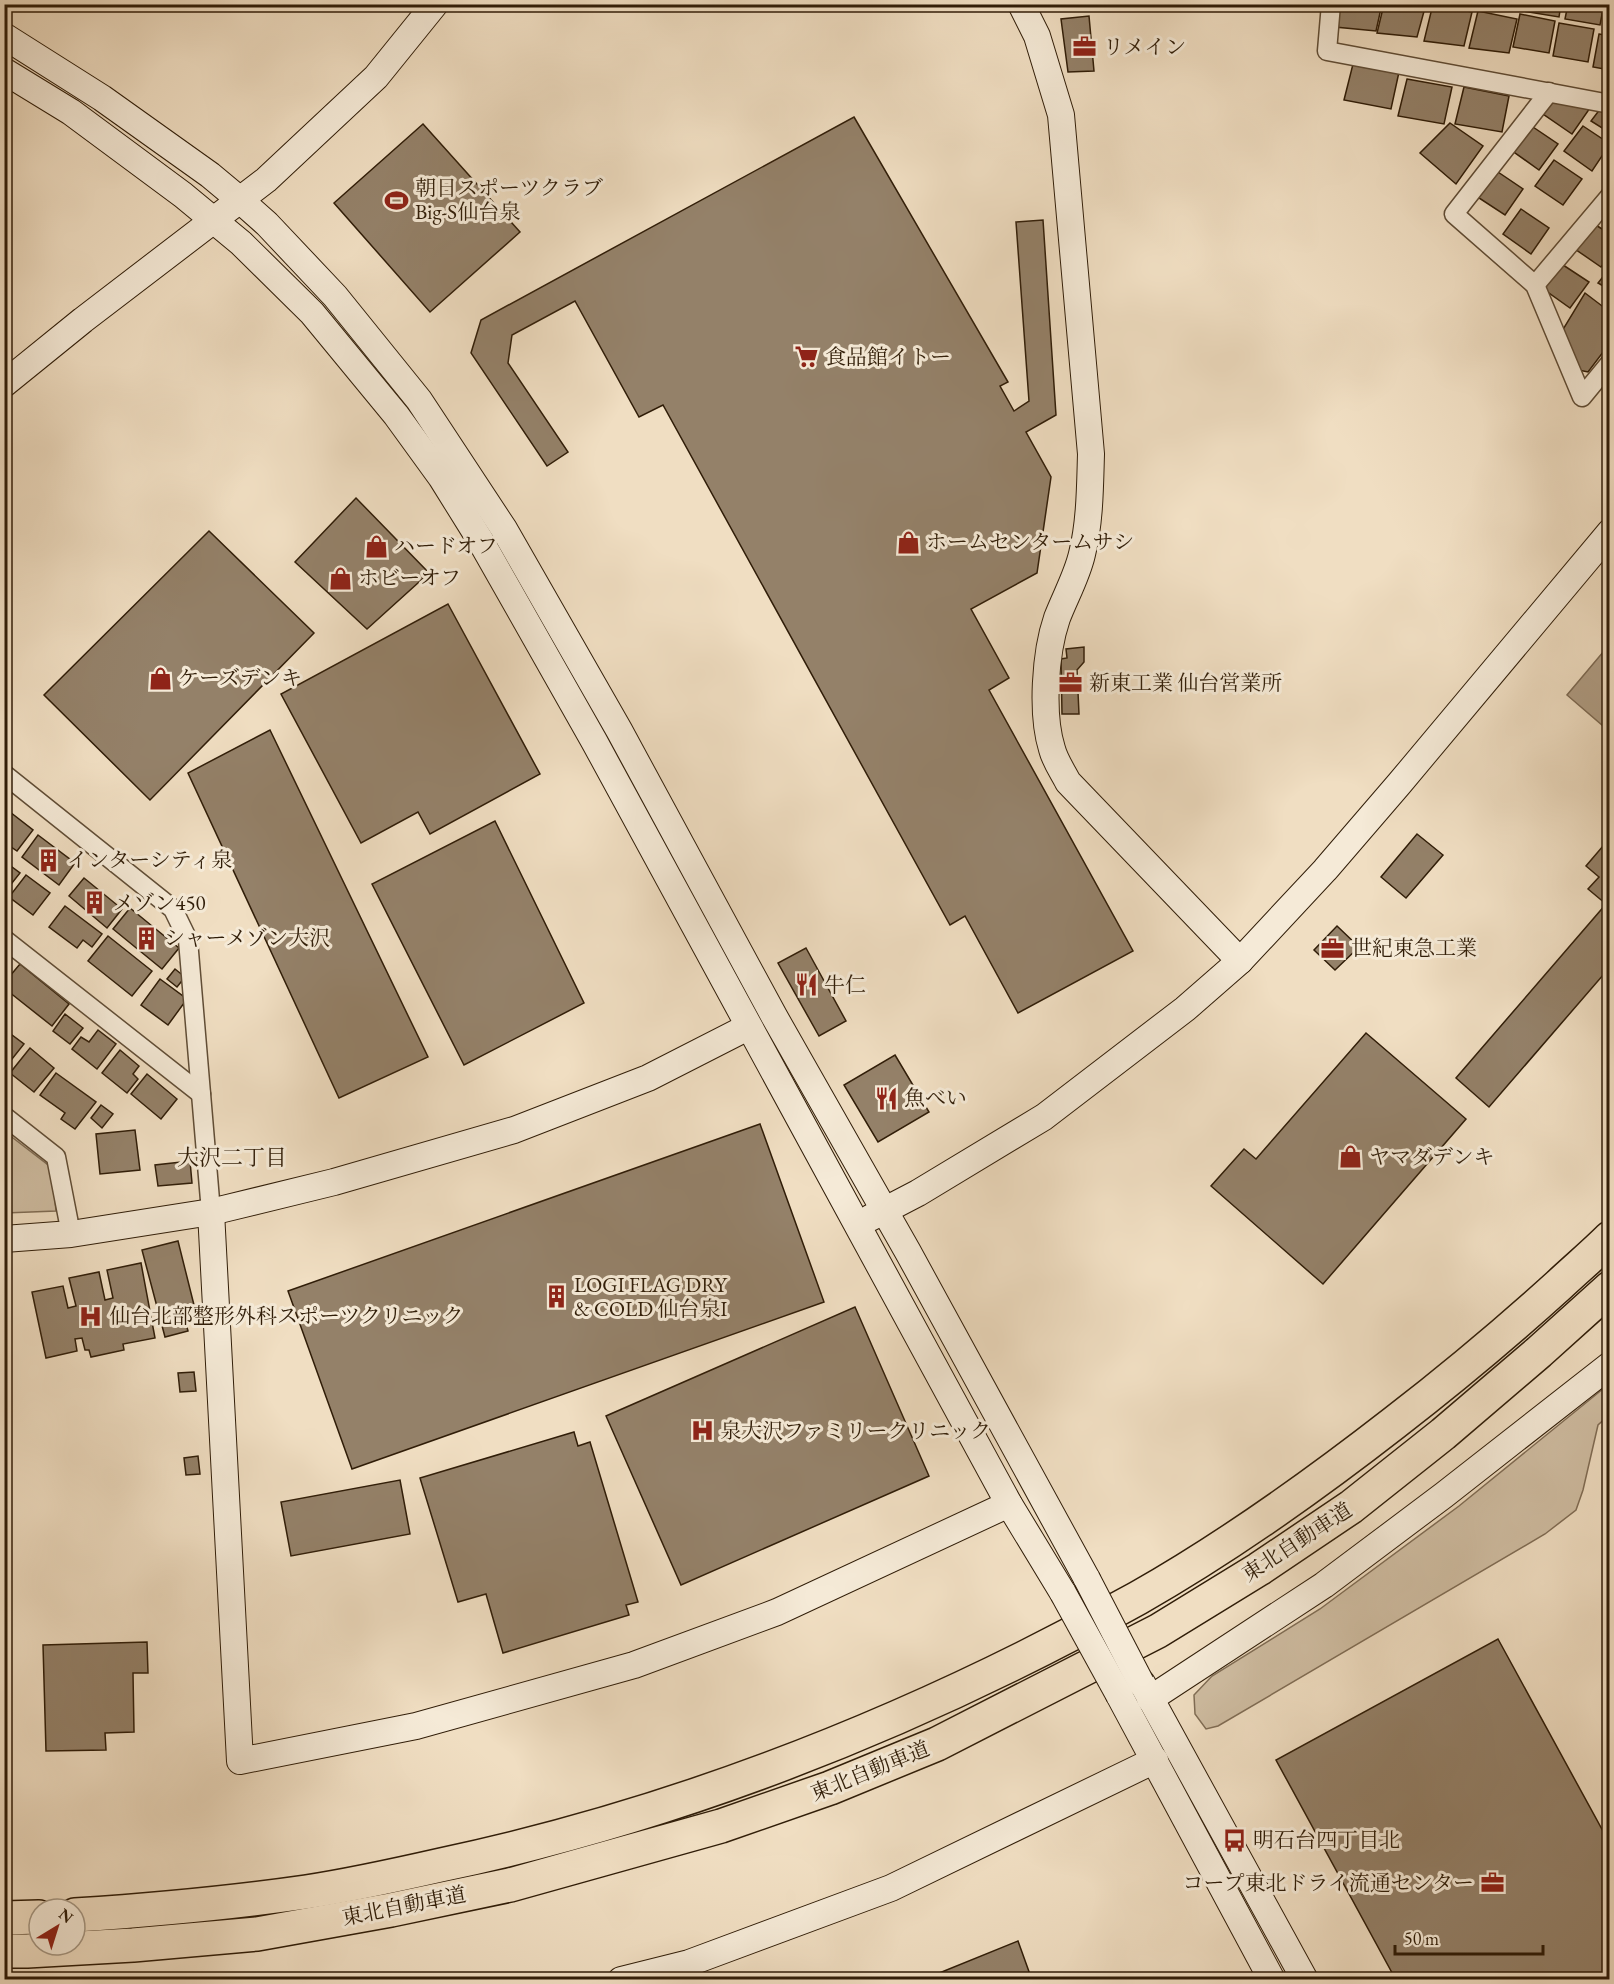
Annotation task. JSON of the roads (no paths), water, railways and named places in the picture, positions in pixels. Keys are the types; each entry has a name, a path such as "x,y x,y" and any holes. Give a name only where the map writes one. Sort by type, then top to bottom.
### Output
{"highway":[{"name":"東北自動車道","path":"87,1915 199,1905 310,1891 384,1878 502,1852 603,1825 706,1791 812,1753 918,1709 1024,1658 1140,1596 1238,1536 1328,1474 1422,1401 1516,1324 1610,1238"},
{"name":"東北自動車道","path":"12,1952 133,1945 256,1934 392,1910 510,1885 721,1826 830,1788 938,1744 1158,1631 1259,1569 1351,1508 1452,1426 1610,1288"},
{"path":"4,1918 27,1917"}],"street":[{"path":"4,384 83,320 266,180 376,77 435,4"},
{"path":"1021,4 1037,36 1061,115 1091,454 1089,503 1082,555 1057,618 1047,666 1046,712 1052,749 1068,782 1240,961"},
{"path":"1331,4 1327,51 1610,104"},
{"path":"4,36 102,98 210,175 240,200 267,224 335,296 419,400 504,528 619,729 774,1016 885,1210 1087,1579 1137,1692 1305,1980"},
{"path":"4,71 71,112 183,195 242,243 312,313 396,415 441,477 479,538 594,741 1009,1504 1063,1593 1137,1692 1155,1760 1272,1980"},
{"path":"1550,92 1454,214 1535,285 1582,397 1610,363"},
{"path":"1535,285 1610,196"},
{"path":"856,1226 918,1192 1044,1116 1185,1009 1240,961 1392,792 1610,532"},
{"path":"4,774 173,909 188,940 211,1212 240,1761 416,1726 634,1665 777,1612 1009,1504"},
{"path":"4,939 201,1094"},
{"path":"4,1239 71,1234 211,1212 334,1182 514,1130 648,1078 748,1027"},
{"path":"4,1116 56,1157 71,1234"},
{"path":"1137,1692 1324,1585 1444,1496 1610,1365"},
{"path":"621,1980 689,1963 891,1888 1155,1760"}],"place":[{"name":"リメイン","path":"1085,47"},
{"name":"朝日スポーツクラブ Big-S仙台泉","path":"397,200"},
{"name":"食品館イトー","path":"807,357"},
{"name":"ホームセンタームサシ","path":"908,542"},
{"name":"ハードオフ","path":"376,546"},
{"name":"ホビーオフ","path":"340,578"},
{"name":"ケーズデンキ","path":"160,678"},
{"name":"新東工業 仙台営業所","path":"1071,683"},
{"name":"インターシティ泉","path":"49,860"},
{"name":"メゾン450","path":"95,903"},
{"name":"シャーメゾン大沢","path":"146,938"},
{"name":"世紀東急工業","path":"1333,948"},
{"name":"牛仁","path":"806,985"},
{"name":"魚べい","path":"886,1098"},
{"name":"ヤマダデンキ","path":"1351,1157"},
{"name":"LOGI FLAG DRY & COLD 仙台泉I","path":"556,1297"},
{"name":"仙台北部整形外科スポーツクリニック","path":"91,1316"},
{"name":"泉大沢ファミリークリニック","path":"702,1431"},
{"name":"明石台四丁目北","path":"1235,1840"},
{"name":"コープ東北ドライ流通センター","path":"1492,1883"}],"district":[{"name":"大沢二丁目","path":"232,1157"}]}
